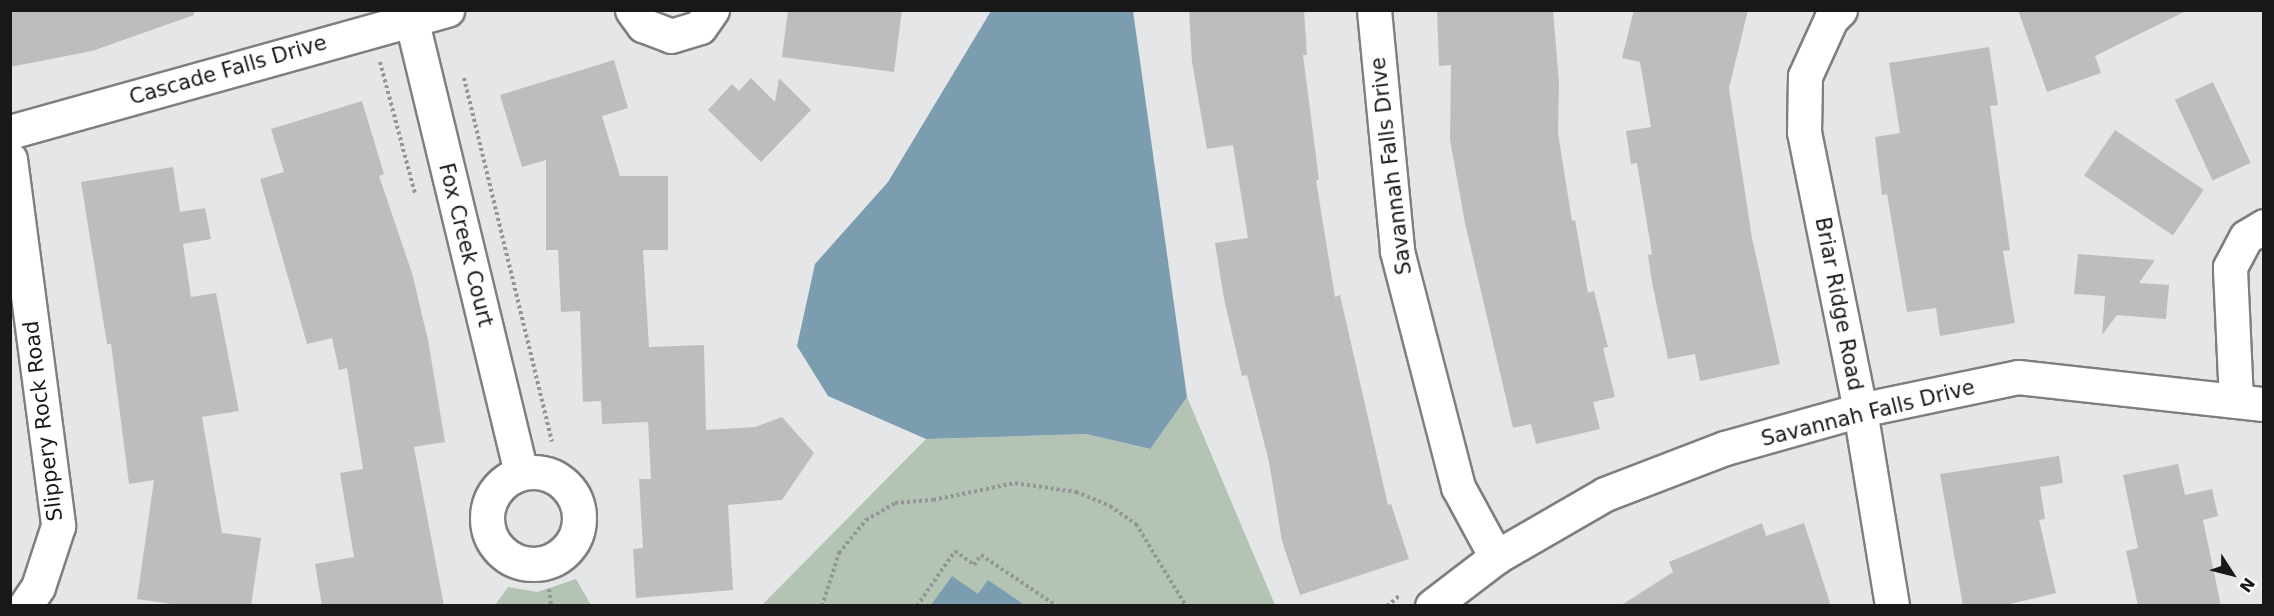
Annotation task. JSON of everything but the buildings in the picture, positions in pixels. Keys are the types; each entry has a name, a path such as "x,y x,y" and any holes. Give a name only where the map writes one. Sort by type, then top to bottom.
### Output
{"street":[{"name":"Cascade Falls Drive","path":"10,132 411,18 447,10"},
{"path":"632,10 643,25 671,36 700,27 711,10"},
{"name":"Savannah Falls Drive","path":"1374,10 1397,251 1458,487 1496,557"},
{"name":"Briar Ridge Road","path":"1840,10 1831,19 1804,76 1804,132 1860,410 1892,606"},
{"name":"Fox Creek Court","path":"411,18 520,473"},
{"name":"Slippery Rock Road","path":"10,159 58,526 38,587 25,606"},
{"path":"2250,403 2230,267 2246,237 2264,226"},
{"name":"Savannah Falls Drive","path":"1432,606 1496,557 1605,494 1725,448 1860,410 2018,377 2250,403"}],"path":[{"path":"461,68 552,441"},
{"path":"822,606 839,553 866,520 895,503 933,500 1015,483 1076,492 1110,506 1136,524 1186,606"},
{"path":"917,606 955,551 974,565 981,555 1057,606"},
{"path":"549,590 550,606"}],"green space":[{"path":"1187,397 1275,605 761,606 926,439 1086,434 1149,449"},
{"path":"576,579 591,605 495,605 508,587 537,592"}],"water":[{"path":"991,11 1133,11 1187,397 1150,449 1086,434 926,439 828,396 797,346 815,264 888,182"},
{"path":"952,576 978,594 988,580 1023,604 1046,605 931,605"}]}
